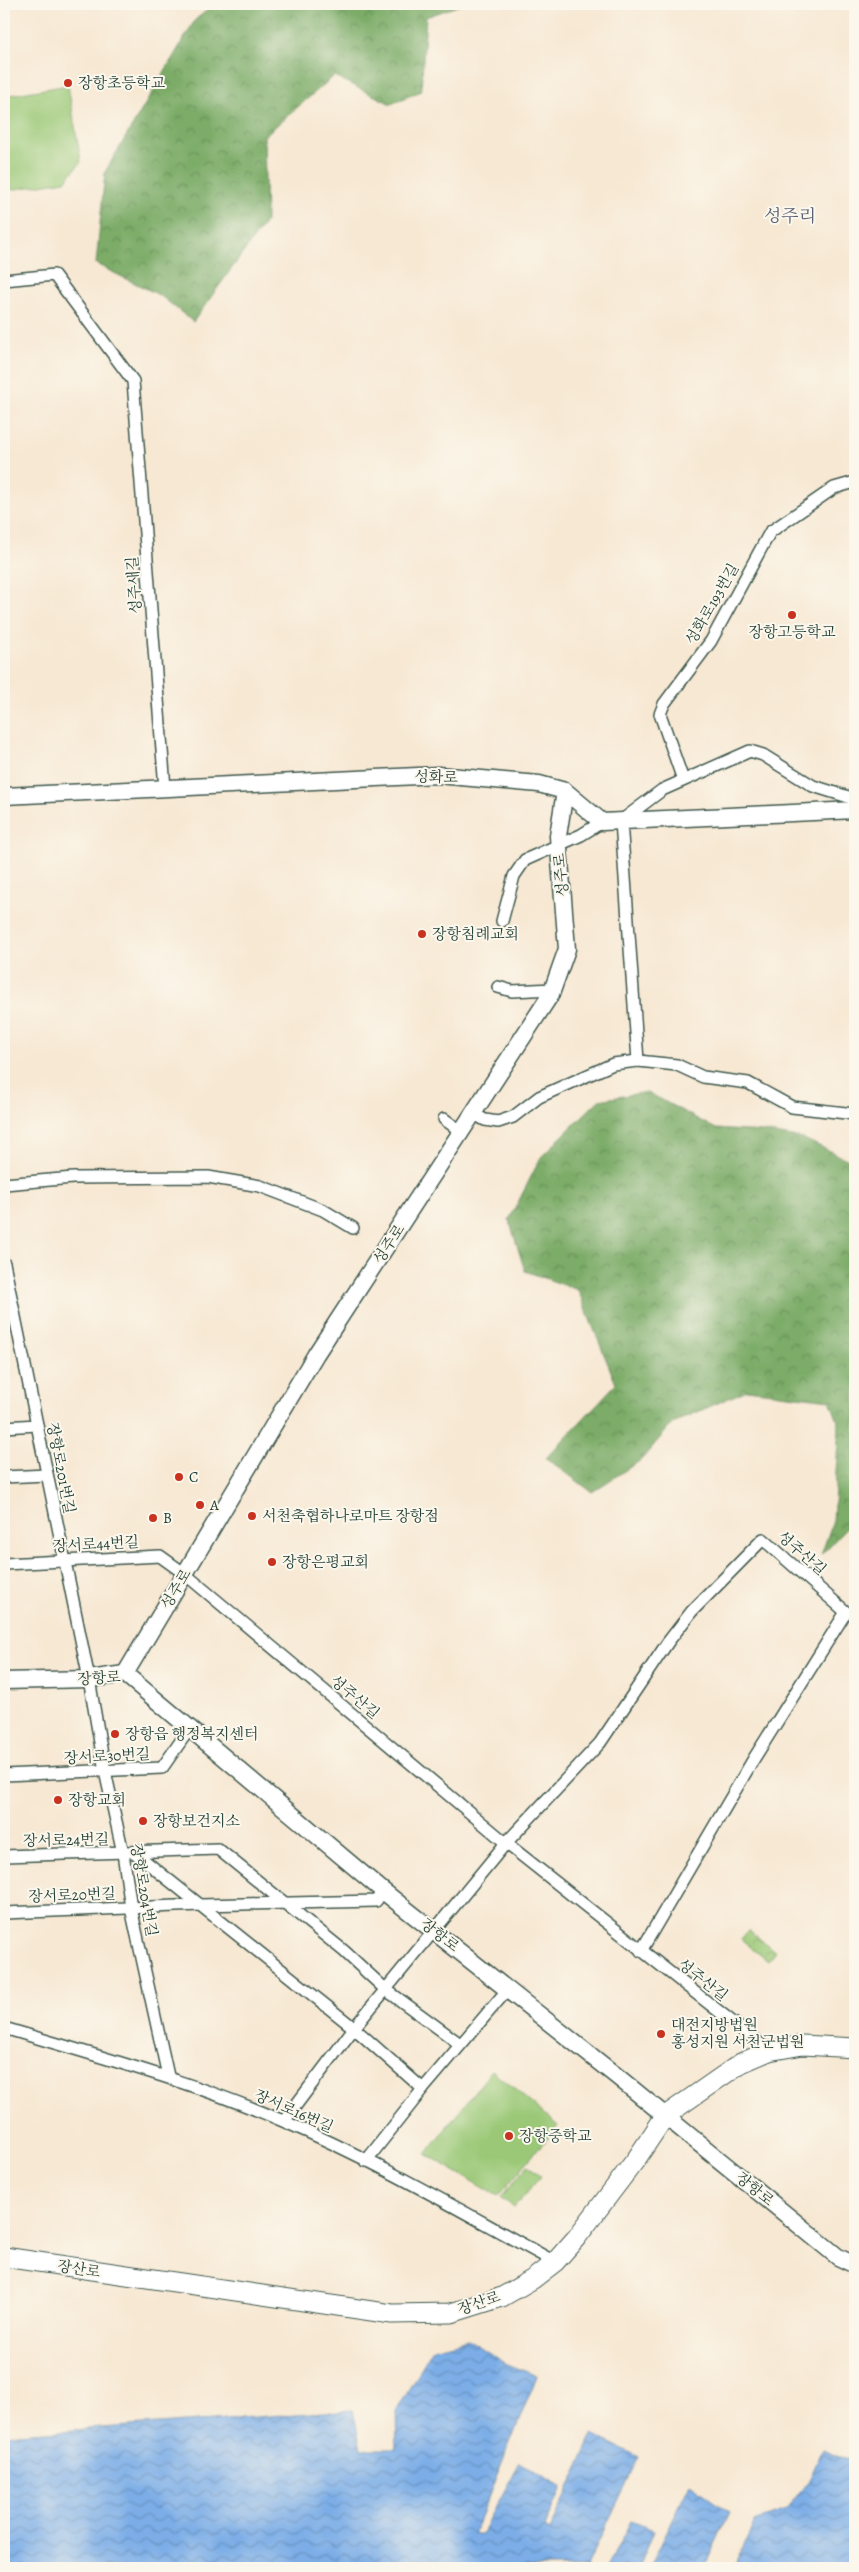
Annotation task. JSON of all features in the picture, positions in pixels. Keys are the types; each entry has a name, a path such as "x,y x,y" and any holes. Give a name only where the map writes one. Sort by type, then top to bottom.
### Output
{"main road":[{"name":"장산로","path":"4,2257 392,2314 451,2313 502,2297 533,2279 555,2262 637,2158 665,2116 741,2063 769,2051 803,2045 855,2048"}],"street":[{"name":"성주새길","path":"4,280 54,275 133,381 165,788"},
{"name":"성화로193번길","path":"683,780 660,714 664,704 711,641 770,532 834,488 855,482"},
{"path":"621,821 662,790 750,751 763,755 814,786 855,799"},
{"name":"성화로","path":"4,796 438,775 539,784 565,791 602,822"},
{"name":"성주로","path":"125,1674 316,1354 474,1114 553,989 566,949 558,844 565,791"},
{"path":"502,922 514,876 525,860 581,835 602,822 855,810"},
{"path":"621,821 638,1061"},
{"path":"498,987 512,991 553,989"},
{"path":"474,1114 485,1120 498,1122 513,1117 539,1097 613,1064 638,1061 677,1065 703,1077 748,1083 792,1107 855,1114"},
{"path":"444,1119 462,1132"},
{"path":"4,1184 73,1178 208,1177 269,1189 323,1210 353,1228"},
{"name":"장항로201번길","path":"4,1262 7,1297 37,1426 89,1678"},
{"path":"4,1427 37,1426"},
{"path":"4,1477 47,1475"},
{"name":"성주산길","path":"284,2121 354,2028 506,1843 600,1743 668,1642 692,1611 763,1539 846,1612 753,1760 641,1951"},
{"name":"장서로44번길","path":"4,1564 160,1556 185,1574"},
{"name":"성주산길","path":"185,1574 506,1843 769,2051"},
{"name":"장항로","path":"4,1681 89,1678 125,1674 383,1890 838,2257 855,2265"},
{"name":"장항로204번길","path":"89,1678 105,1771 123,1854 131,1908 168,2076"},
{"name":"장서로30번길","path":"4,1775 162,1768 190,1728"},
{"name":"장서로24번길","path":"4,1856 123,1854 218,1848 282,1902"},
{"path":"135,1853 354,2028 423,2089"},
{"name":"장서로20번길","path":"4,1913 282,1902 376,1901 383,1890"},
{"path":"282,1902 344,1951 385,1990 460,2044"},
{"path":"366,2160 460,2044 508,1989"},
{"name":"장서로16번길","path":"4,2028 168,2076 284,2121 366,2160 555,2262"}],"green space":[{"path":"215,4 463,4 426,17 421,91 391,104 334,76 264,136 266,221 193,322 161,296 96,264 105,172 195,20"},
{"path":"68,85 81,162 65,181 4,191 4,96"},
{"path":"647,1092 716,1129 763,1132 804,1139 855,1163 855,1519 821,1555 833,1521 839,1424 830,1400 747,1390 673,1423 641,1460 592,1492 546,1458 616,1384 578,1290 525,1271 509,1220 541,1157 599,1100"},
{"path":"749,1930 776,1952 768,1961 741,1939"},
{"path":"492,2070 558,2126 498,2196 426,2154"},
{"path":"528,2165 541,2176 514,2208 501,2197"}],"water":[{"path":"468,2339 505,2363 537,2376 473,2534 481,2534 520,2462 562,2487 545,2528 550,2531 593,2434 639,2457 586,2568 4,2568 4,2435 353,2410 361,2449 397,2449 396,2411 433,2348"},
{"path":"823,2449 855,2463 855,2568 734,2568 755,2521 786,2510 809,2480"},
{"path":"690,2484 730,2512 704,2568 649,2568"},
{"path":"631,2521 654,2530 639,2568 606,2568"}],"place":[{"name":"장항초등학교","path":"68,83"},
{"name":"장항고등학교","path":"792,615"},
{"name":"장항침례교회","path":"422,934"},
{"name":"C","path":"179,1477"},
{"name":"A","path":"200,1505"},
{"name":"서천축협하나로마트 장항점","path":"252,1516"},
{"name":"B","path":"153,1518"},
{"name":"장항은평교회","path":"272,1562"},
{"name":"장항읍 행정복지센터","path":"115,1734"},
{"name":"장항교회","path":"58,1800"},
{"name":"장항보건지소","path":"143,1821"},
{"name":"대전지방법원 홍성지원 서천군법원","path":"661,2034"},
{"name":"장항중학교","path":"509,2136"}],"district":[{"name":"성주리","path":"790,216"}]}
